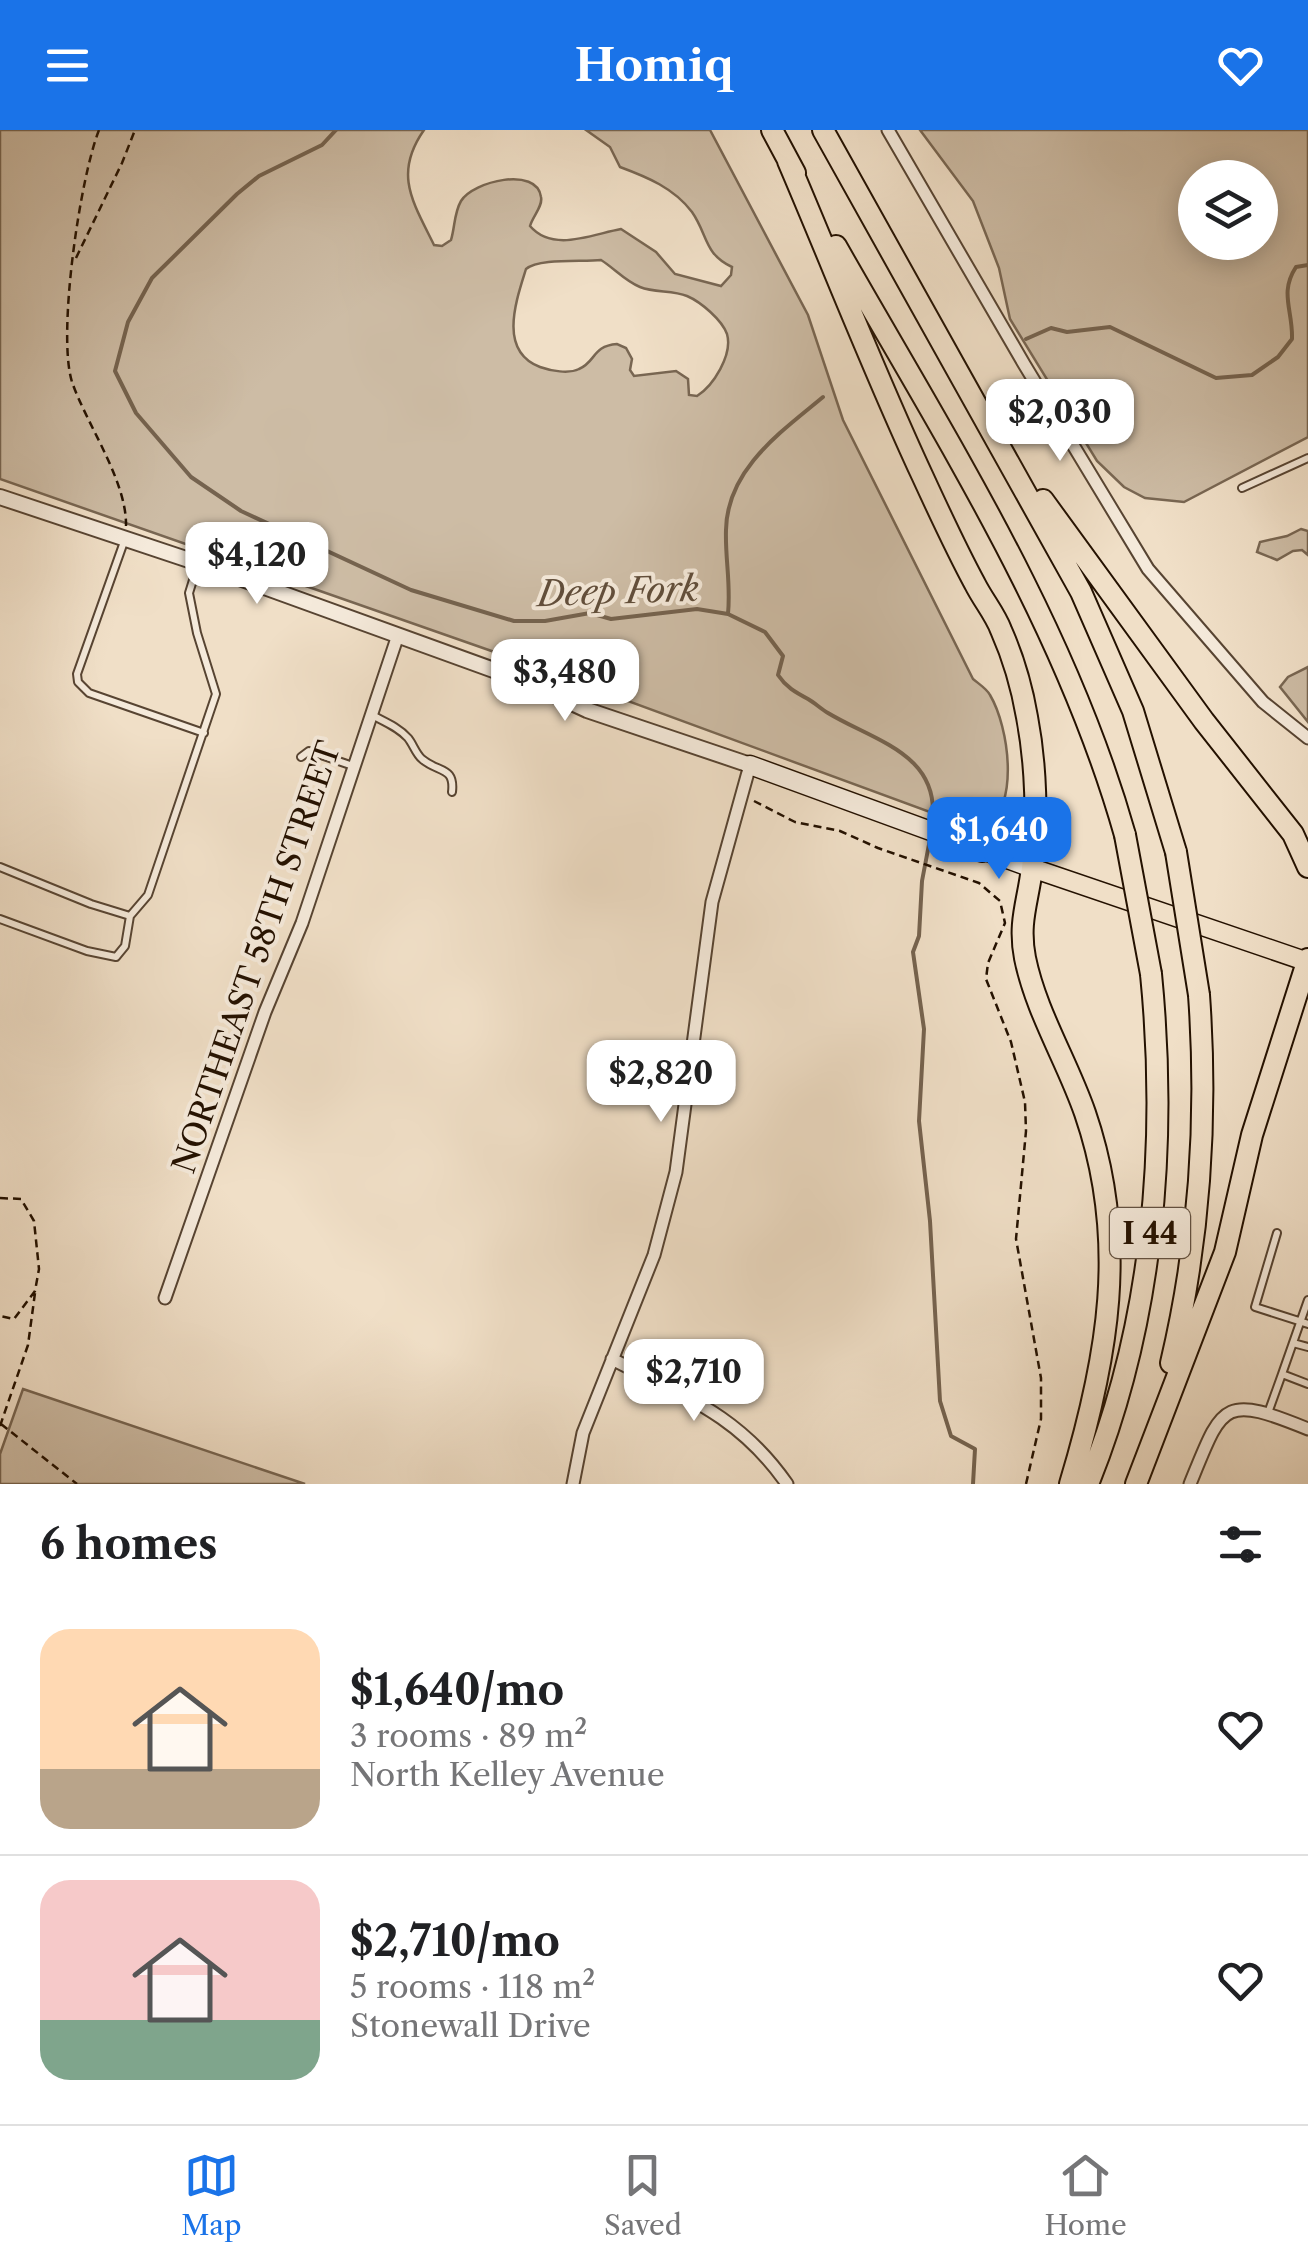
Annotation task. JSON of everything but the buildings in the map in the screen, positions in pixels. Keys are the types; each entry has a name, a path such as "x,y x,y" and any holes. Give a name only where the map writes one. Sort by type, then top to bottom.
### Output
{"highway":[{"path":"772,130 921,473 975,585 1000,627 1027,716 1033,806 1032,868 1022,911 1024,953 1035,992 1091,1130 1104,1184 1110,1246 1104,1355 1070,1484"},
{"path":"822,130 991,430 1204,722 1293,834 1308,868"},
{"name":"I 44","path":"788,162 1031,596 1078,694 1126,835 1151,974 1159,1087 1151,1225 1128,1354 1088,1484"},
{"name":"I 44","path":"991,430 1066,562 1116,669 1150,756 1176,852 1200,995 1205,1092 1194,1248 1168,1380 1135,1484"},
{"path":"982,851 1013,833 1033,806"},
{"path":"1135,1484 1225,1252 1252,1136 1308,961"}],"main road":[{"path":"750,765 982,851 1308,961"}],"street":[{"path":"888,130 1148,569 1264,702 1308,738"},
{"path":"0,496 198,563 524,681 587,710 750,765 712,902 676,1172 654,1255 583,1433 572,1484"},
{"name":"NORTHEAST 58TH STREET","path":"166,1298 265,1012 302,923 398,635"},
{"path":"612,1360 720,1414 756,1443 787,1484"},
{"path":"1190,1484 1219,1419 1232,1411 1251,1408 1268,1412 1308,1429"}],"lane":[{"path":"1242,488 1308,458"},
{"path":"125,538 77,674 78,682 89,693 204,734"},
{"path":"0,920 116,958 125,946 130,916 148,895 216,694 189,592 198,563"},
{"path":"371,715 396,727 410,740 420,758 448,771 453,779 452,792"},
{"path":"302,758 309,751 316,752 353,766"},
{"path":"0,867 130,916"},
{"path":"1277,1233 1255,1307 1304,1323"},
{"path":"1268,1412 1304,1323 1308,1300"},
{"path":"1293,1343 1308,1348"},
{"path":"1282,1374 1308,1384"}],"path":[{"path":"99,130 84,178 68,330 70,376 118,488 126,512 125,538"},
{"path":"74,264 134,130"},
{"path":"741,794 777,815 840,831 979,883 993,892 1004,912 1005,924 988,963 986,979 1015,1056 1025,1102 1016,1239 1041,1378 1041,1418 1026,1484"},
{"path":"0,1198 21,1199 34,1221 40,1269 28,1346 0,1425 77,1484"},
{"path":"0,1316 14,1319 35,1291"}],"shaded area":[{"path":"0,130 424,130 410,160 409,188 434,245 442,246 451,240 459,206 468,194 491,183 517,179 537,187 541,197 530,226 539,234 550,239 574,240 621,229 656,252 675,274 721,286 731,275 732,267 711,250 692,212 659,184 620,167 610,147 586,130 710,130 808,315 843,420 973,679 989,693 997,709 1008,765 1003,803 985,829 976,829 503,655 0,479","holes":["601,260 640,287 693,299 721,323 727,334 727,351 715,378 697,396 689,395 688,379 676,371 634,376 630,370 632,359 626,348 617,344 603,348 584,366 570,371 540,367 527,360 519,349 514,337 515,310 526,269 550,262"]},
{"path":"920,130 1308,130 1308,437 1184,502 1145,498 1124,487 1097,461 1010,319 999,268 973,201"},
{"path":"1301,529 1308,531 1308,555 1302,550 1293,551 1277,560 1257,552 1260,542"},
{"path":"1308,667 1308,722 1280,687 1288,677"},
{"path":"23,1389 305,1484 0,1484 0,1454"}],"waterway":[{"name":"Deep Fork","path":"336,130 322,145 259,176 152,278 128,322 115,371 136,413 191,477 241,511 411,590 514,621 545,621 590,613 611,619 697,609 728,614 765,632 783,656 778,675 788,686 828,713 884,742 916,766 932,800 932,824"},
{"path":"1026,339 1051,328 1067,332 1110,327 1216,378 1252,375 1278,357 1292,339 1288,285 1296,267 1308,265"},
{"path":"728,614 726,530 736,488 759,454 823,397"},
{"name":"Deep Fork","path":"930,839 922,881 919,936 913,952 924,1029 919,1121 930,1221 940,1401 951,1436 975,1449 973,1484"}]}
